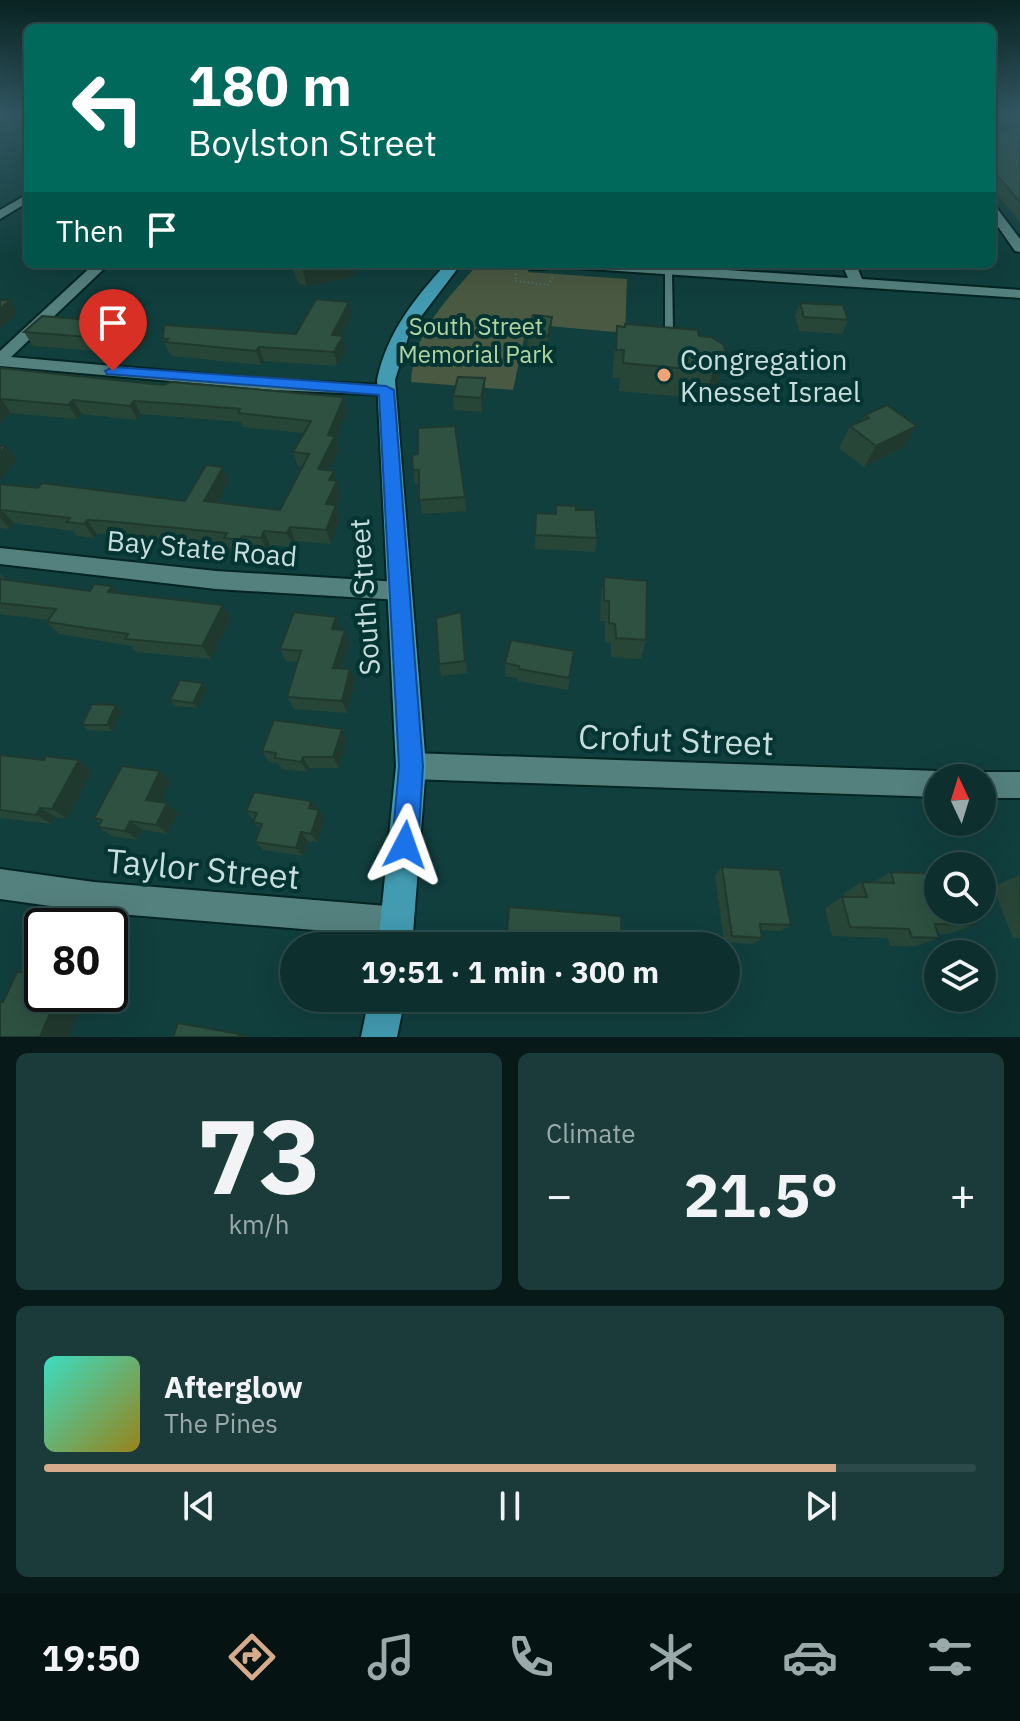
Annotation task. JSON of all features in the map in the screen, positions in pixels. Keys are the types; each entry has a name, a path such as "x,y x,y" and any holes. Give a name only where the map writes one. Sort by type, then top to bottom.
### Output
{"highway":[{"name":"South Street","path":"397,932 411,766 386,390 390,360 400,333 414,310 451,268"},
{"path":"379,1037 384,1012"}],"street":[{"path":"0,215 24,200"},
{"path":"996,215 1020,248"},
{"path":"0,360 98,268"},
{"path":"628,268 1020,294"},
{"path":"851,268 857,283"},
{"path":"0,360 274,385 386,390"},
{"name":"Bay State Road","path":"0,556 216,580 400,591"},
{"name":"Crofut Street","path":"411,766 924,784"},
{"path":"996,785 1020,785"},
{"name":"Taylor Street","path":"0,884 381,932"}],"lane":[{"path":"668,271 664,330 680,332"}],"green space":[{"name":"South Street Memorial Park","path":"475,268 528,268 528,272 627,279 625,333 527,324 513,390 411,382 418,347 444,304"}],"building":[{"path":"996,161 1020,161 1020,202 996,174"},
{"path":"316,299 349,302 332,335 343,336 334,352 259,347 256,351 165,342 168,339 163,339 164,325 296,334"},
{"path":"0,300 10,300 0,309"},
{"path":"800,303 843,305 848,320 804,317"},
{"path":"533,315 552,317 548,336 528,334"},
{"path":"42,316 142,324 127,340 24,332"},
{"path":"625,324 698,330 699,336 711,337 724,345 726,355 715,362 701,361 701,370 623,363 624,350 616,350 617,326 625,327"},
{"path":"0,368 163,385 171,382 344,397 328,435 335,436 318,469 334,471 329,480 337,481 326,504 336,505 326,530 290,527 287,533 264,531 261,538 242,536 240,540 224,538 227,533 106,521 87,520 84,524 66,522 70,518 2,510 0,513 0,484 38,488 42,483 185,501 206,465 223,467 204,501 280,510 309,454 293,452 311,421 238,413 240,409 179,404 134,401 130,406 73,400 68,405 0,400"},
{"path":"458,377 485,378 481,398 453,396"},
{"path":"887,405 917,426 876,446 850,426 869,418 865,415"},
{"path":"455,426 465,497 419,500 419,470 413,470 412,455 418,454 418,428"},
{"path":"556,505 576,506 576,510 595,510 597,538 535,535 536,513 556,514"},
{"path":"604,577 647,581 646,640 616,638 615,624 609,623 609,601 604,601"},
{"path":"0,579 90,591 94,584 112,586 108,592 223,605 202,646 125,639 128,634 47,622 56,609 0,603"},
{"path":"294,612 336,617 332,629 345,630 333,668 350,669 342,701 287,697 301,651 280,649"},
{"path":"461,612 465,661 439,664 436,618"},
{"path":"511,640 574,651 569,678 519,669 519,666 505,663"},
{"path":"180,680 203,683 193,703 170,700"},
{"path":"92,704 116,705 107,725 82,725"},
{"path":"274,720 342,729 333,757 303,757 301,762 275,758 276,753 262,751"},
{"path":"0,755 79,760 52,809 40,808 36,815 0,810"},
{"path":"122,766 160,771 146,800 167,803 156,825 130,821 125,831 98,827 102,820 94,818"},
{"path":"254,792 311,801 309,808 319,810 311,834 301,832 296,848 255,842 262,824 253,822 257,813 246,811"},
{"path":"722,867 780,870 791,925 760,924 762,938 740,937 740,932 731,932"},
{"path":"891,872 924,873 924,924 935,924 939,938 912,937 909,929 850,927 842,897 867,897 862,882 894,883"},
{"path":"509,907 621,916 622,932 507,932"},
{"path":"17,972 24,973 24,1012 50,1012 40,1037 0,1037 0,1002 3,1002"},
{"path":"178,1023 239,1034 238,1037 173,1037"}],"place":[{"name":"Congregation Knesset Israel","path":"664,375"}],"route":[{"path":"113,371 359,391 386,390 411,766 405,845"}]}
